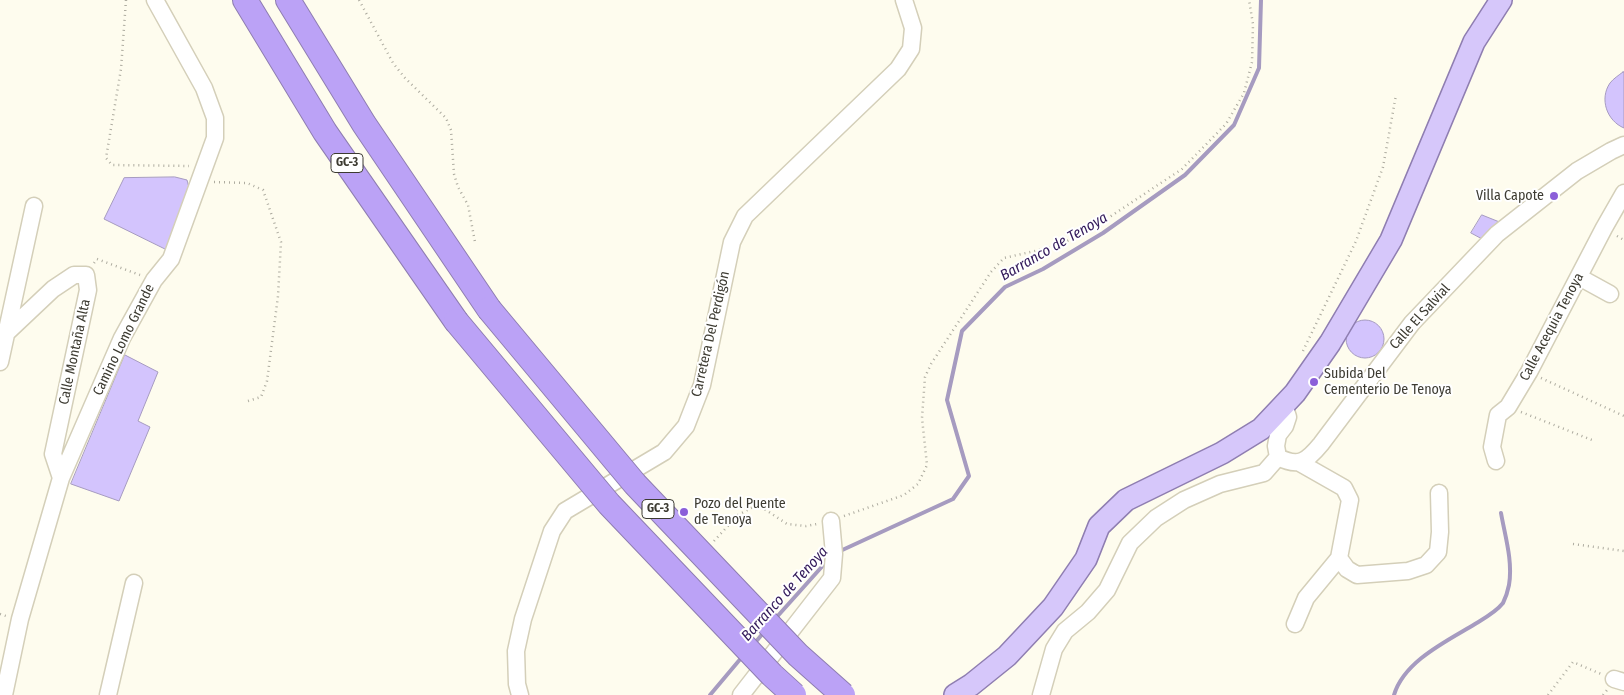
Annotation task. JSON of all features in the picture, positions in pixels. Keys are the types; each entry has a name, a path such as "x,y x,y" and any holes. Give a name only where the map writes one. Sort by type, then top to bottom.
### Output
{"highway":[{"name":"GC-3","path":"245,0 325,132 456,321 609,504 772,676 794,695"},
{"name":"GC-3","path":"288,0 364,124 489,309 635,484 798,655 843,695"}],"main road":[{"path":"955,695 971,685 1007,656 1053,607 1086,559 1099,526 1126,500 1222,453 1261,429 1295,393 1330,343 1391,240 1474,42 1501,0"}],"street":[{"name":"Camino Lomo Grande","path":"4,695 20,619 61,478 122,338 154,280 171,259 215,138 215,118 204,88 156,0"},
{"name":"Carretera Del Perdigón","path":"520,695 517,684 516,651 523,619 552,531 565,511 664,452 686,426 702,385 732,242 745,216 898,70 910,49 913,28 904,0"},
{"name":"Calle El Salvial","path":"1300,463 1309,458 1315,451 1412,322 1497,234 1577,171 1610,151 1624,145"},
{"name":"Calle Acequia Tenoya","path":"1496,461 1492,447 1498,415 1508,407 1529,372 1622,199"},
{"path":"0,362 3,336 34,206"},
{"path":"3,336 54,289 74,275 86,275"},
{"name":"Calle Montaña Alta","path":"61,478 53,454 88,290 86,275"},
{"path":"1579,277 1610,294"},
{"path":"1278,458 1276,446 1278,435 1286,426 1288,417 1284,404"},
{"path":"1278,458 1288,463 1300,463 1344,488 1350,500 1340,558 1306,598 1295,624"},
{"path":"1041,695 1054,649 1065,632 1088,612 1108,590 1130,543 1156,518 1184,500 1220,484 1264,473 1278,458"},
{"path":"1340,558 1346,569 1357,575 1408,571 1426,565 1438,552 1440,532 1439,493"},
{"path":"741,695 832,578 834,554 831,521"},
{"path":"108,695 134,583"}],"path":[{"path":"126,0 120,69 106,158 112,165 189,166 202,176 247,182 262,190 280,242 278,296 266,381 261,397 248,401"},
{"path":"359,0 393,63 405,78 446,118 452,130 454,174 458,187 468,205 475,242"},
{"path":"713,542 738,515 755,506 766,510 787,524 806,526 831,521 904,495 918,484 927,465 922,418 925,378 931,364 991,272 1004,258 1057,246 1093,228 1182,169 1226,124 1244,93 1252,62 1253,24 1249,0"},
{"path":"1301,355 1356,241 1383,167 1396,95"},
{"path":"86,275 97,259 154,280"},
{"path":"1529,372 1624,416"},
{"path":"1508,407 1592,440"},
{"path":"1573,544 1624,551"},
{"path":"1548,695 1573,662 1619,681 1603,695"}],"shaded area":[{"path":"1623,72 1624,128 1618,125 1609,115 1605,102 1605,96 1610,83"},
{"path":"175,177 187,180 190,191 169,251 104,219 124,178"},
{"path":"1482,215 1502,223 1484,240 1471,233"},
{"path":"1365,320 1379,325 1384,339 1379,353 1365,358 1351,353 1346,339 1351,325"},
{"path":"125,355 158,372 138,421 150,427 119,501 71,484"}],"waterway":[{"name":"Barranco de Tenoya","path":"838,552 953,499 969,476 947,400 962,331 1005,287 1043,269 1103,233 1185,175 1234,125 1259,68 1261,0"},
{"path":"1394,695 1399,683 1417,662 1440,645 1490,615 1503,603 1509,585 1510,567 1501,513"},
{"name":"Barranco de Tenoya","path":"775,619 827,561"},
{"name":"Barranco de Tenoya","path":"754,644 764,632"},
{"name":"Barranco de Tenoya","path":"710,695 742,657"}],"place":[{"name":"Villa Capote","path":"1554,196"},
{"name":"Subida Del Cementerio De Tenoya","path":"1314,382"},
{"name":"Pozo del Puente de Tenoya","path":"684,512"}]}
